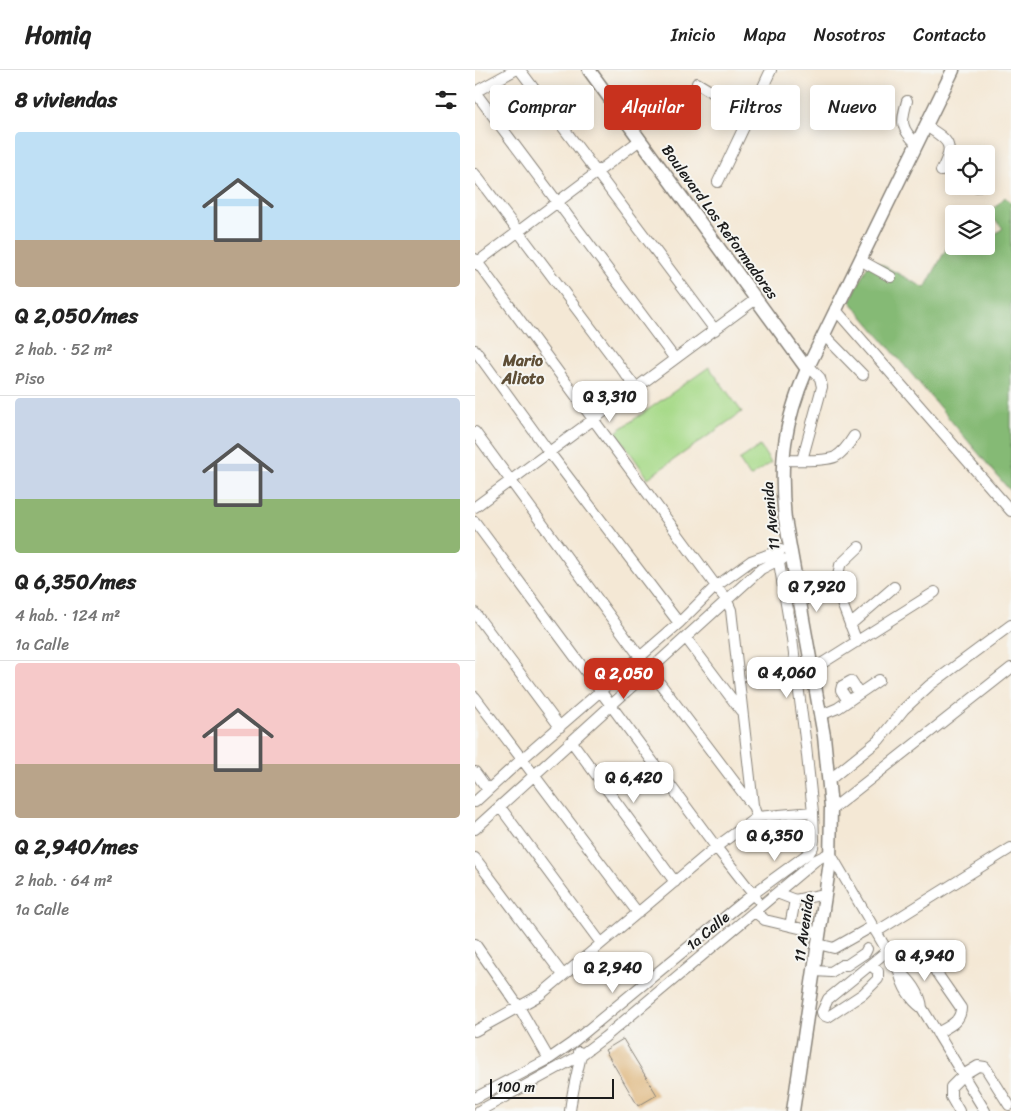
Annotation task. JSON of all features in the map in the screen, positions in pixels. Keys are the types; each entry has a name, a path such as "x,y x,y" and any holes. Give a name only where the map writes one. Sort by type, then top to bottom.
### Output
{"main road":[{"name":"Boulevard Los Reformadores","path":"589,70 807,367"},
{"name":"11 Avenida","path":"793,1111 825,894 830,853 831,810 821,715 813,667 784,554 782,490 786,430 807,367 953,70"}],"street":[{"path":"515,70 475,92 675,359"},
{"path":"520,70 715,330"},
{"path":"764,85 771,70"},
{"path":"697,83 711,92"},
{"path":"907,101 902,122 908,136 917,144"},
{"path":"926,126 939,134 949,145"},
{"path":"718,182 743,130"},
{"path":"640,140 476,262 727,601 731,610 741,712 753,806 757,817"},
{"path":"941,171 945,168"},
{"path":"475,174 636,388"},
{"path":"860,260 891,277"},
{"path":"475,507 757,299"},
{"path":"835,309 1011,512"},
{"path":"824,335 863,375"},
{"path":"475,350 549,452 679,623"},
{"path":"802,460 821,394 807,367"},
{"path":"475,432 640,657 753,806"},
{"path":"783,460 835,457 854,436"},
{"path":"475,522 753,894 758,909 765,920 790,926 835,948 877,933 1011,848"},
{"path":"857,642 836,588 840,565 859,547"},
{"path":"475,802 521,759 679,623 715,587 751,561 784,554"},
{"path":"475,830 761,568 784,554"},
{"path":"475,1098 549,1059 572,1043 753,894 809,853 813,847 813,812 784,554"},
{"path":"850,625 894,587"},
{"path":"813,667 857,642 935,592"},
{"path":"475,613 560,727"},
{"path":"829,781 879,740 904,709 930,685 1011,625"},
{"path":"685,638 741,712"},
{"path":"831,810 1011,668"},
{"path":"821,715 838,708 879,680"},
{"path":"848,701 841,690 842,686 851,681 859,693"},
{"path":"475,697 638,913"},
{"path":"572,742 675,882"},
{"path":"475,772 488,790"},
{"path":"500,807 601,943"},
{"path":"477,1026 540,995 717,847 757,817 813,812"},
{"path":"830,853 887,951 899,970 908,978 921,1001 922,1008 985,1111"},
{"name":"1a Calle","path":"479,1111 581,1055 816,860 830,853"},
{"path":"475,858 563,976"},
{"path":"777,893 795,900 825,894"},
{"path":"790,926 795,900"},
{"path":"815,970 831,972 842,965 847,965 865,953 877,933"},
{"path":"475,944 519,1006 549,1059"},
{"path":"870,965 878,971 878,979 863,994 828,1017 823,1015 828,999 887,951"},
{"path":"937,972 961,1008 961,1014 958,1020 937,1033"},
{"path":"570,1111 572,1092 581,1055 572,1043"},
{"path":"959,1111 951,1097 950,1091 953,1084 963,1075 978,1066 985,1067 1009,1106"}],"green space":[{"path":"1005,197 1011,203 1011,492 850,301 871,259 925,288 945,251 945,255 995,255 995,234 1003,228 995,221 995,207"},
{"path":"709,367 742,412 648,478 616,432"},
{"path":"760,446 771,463 750,477 739,460"}],"building":[{"path":"623,1039 657,1095 638,1106 605,1050"}],"district":[{"name":"Mario Alioto","path":"523,369"}]}
